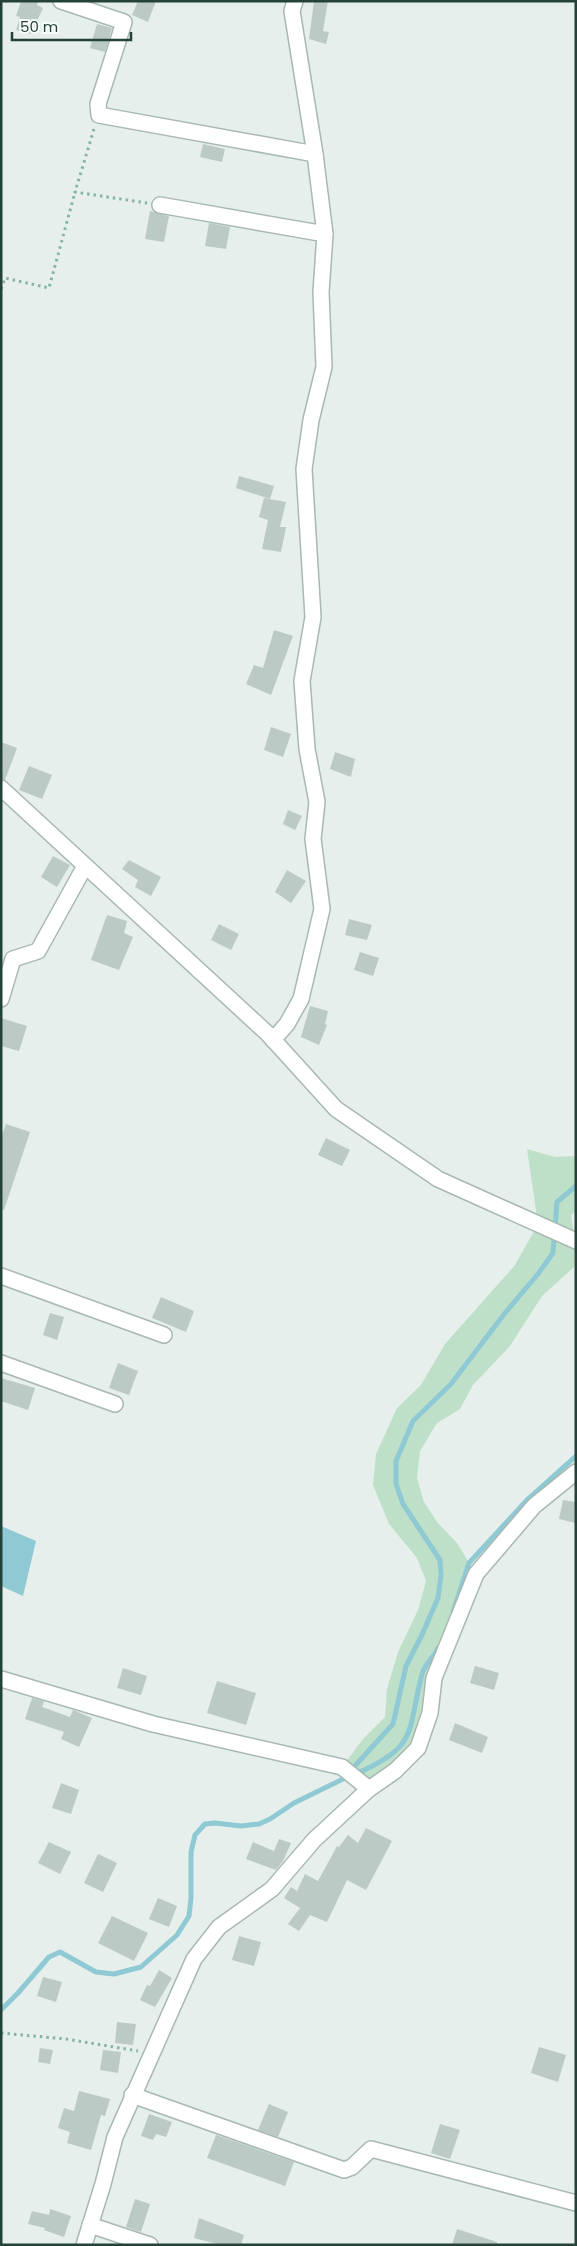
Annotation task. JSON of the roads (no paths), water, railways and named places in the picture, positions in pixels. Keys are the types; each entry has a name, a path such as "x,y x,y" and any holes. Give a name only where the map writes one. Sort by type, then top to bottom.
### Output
{"street":[{"path":"61,1 124,22 98,104 99,115 315,154"},
{"path":"273,1040 287,1024 301,999 322,909 313,839 317,802 307,749 302,681 313,617 304,469 310,420 324,367 321,292 325,234 315,154 292,11 295,1"},
{"path":"160,205 325,234"},
{"path":"1,788 273,1040 336,1109 438,1179 576,1241"},
{"path":"1,1000 13,960 38,951 85,866"},
{"path":"1,1276 164,1335"},
{"path":"1,1362 115,1404"},
{"path":"84,2245 115,2137 194,1959 219,1927 272,1889 314,1840 369,1789 395,1771 418,1748 430,1713 434,1678 476,1574 534,1506 576,1472"},
{"path":"1,1678 153,1724 342,1767 369,1789"},
{"path":"132,2095 344,2170 371,2149 576,2203"},
{"path":"90,2225 150,2245"}],"water":[{"path":"1,1526 36,1541 23,1596 1,1586"}],"waterway":[{"path":"1,2010 49,1957 60,1952 96,1972 114,1974 141,1967 177,1935 189,1916 191,1852 195,1835 205,1824 215,1823 241,1826 259,1824 270,1819 294,1803 343,1779 393,1724 406,1666 438,1598 441,1575 440,1560 403,1504 396,1484 396,1461 413,1421 451,1384 553,1253 557,1202 576,1186"},
{"path":"453,1612 469,1563 528,1499 576,1456"},
{"path":"355,1774 390,1755 407,1736 423,1670 438,1648"}]}
